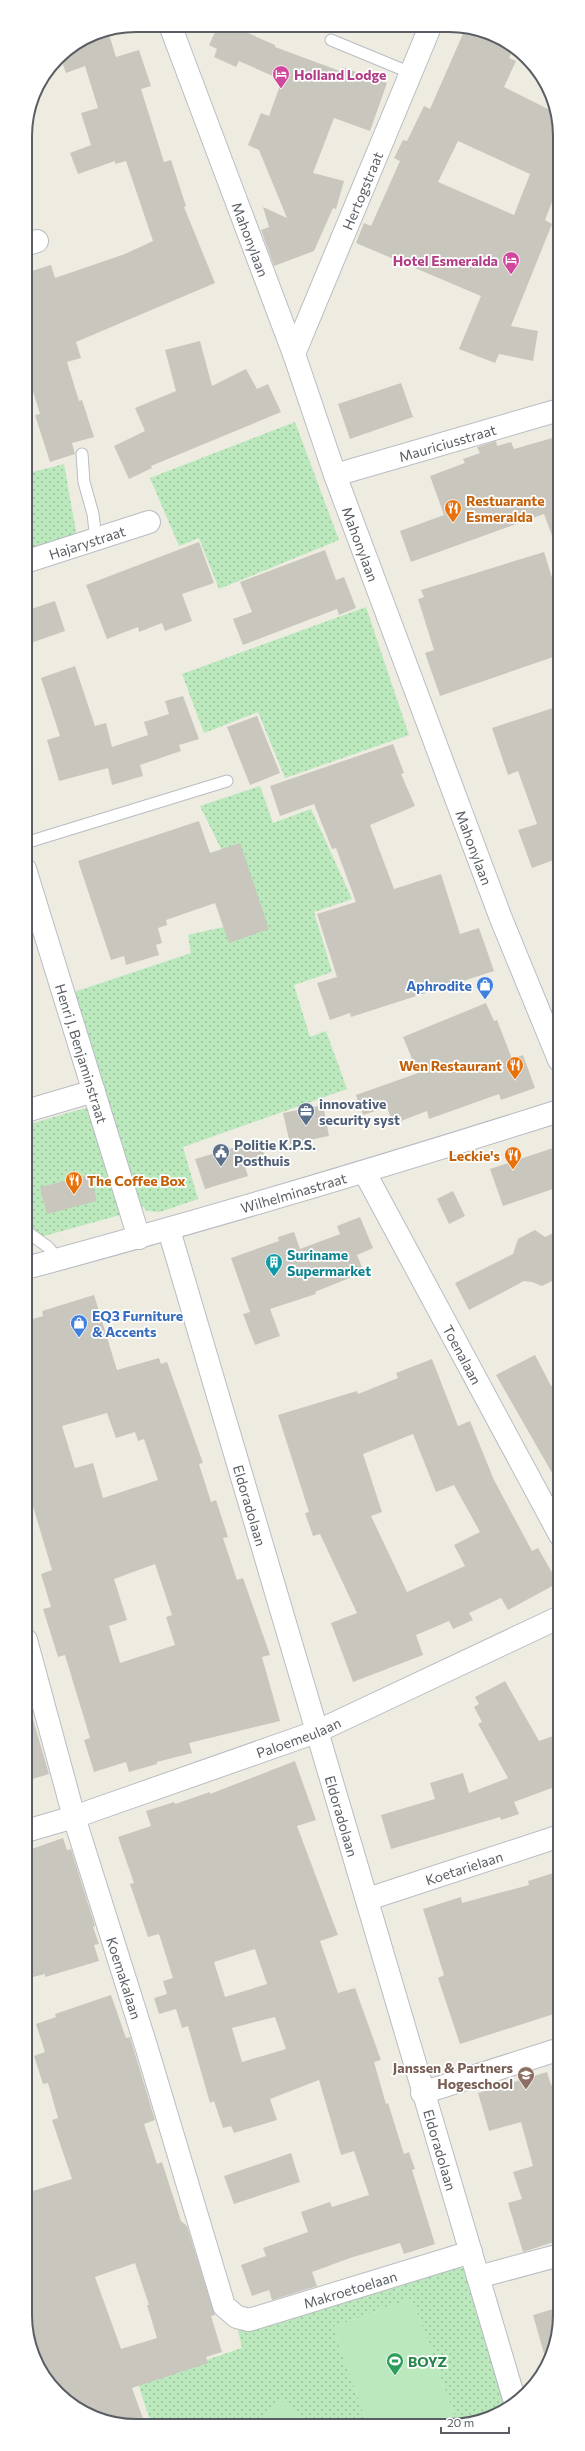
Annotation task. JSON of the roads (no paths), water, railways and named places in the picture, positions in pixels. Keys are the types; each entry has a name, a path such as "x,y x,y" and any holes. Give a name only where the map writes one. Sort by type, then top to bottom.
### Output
{"street":[{"name":"Mahonylaan","path":"173,32 294,354 335,476 500,916 553,1032"},
{"name":"Hertogstraat","path":"294,354 428,32"},
{"name":"Mauriciusstraat","path":"335,476 553,412"},
{"name":"Hajarystraat","path":"32,560 149,522"},
{"name":"Henri J. Benjaminstraat","path":"32,889 138,1238"},
{"path":"32,1108 94,1091"},
{"name":"Wilhelminastraat","path":"32,1266 169,1230 365,1173 553,1113"},
{"name":"Toenalaan","path":"365,1173 553,1522"},
{"name":"Eldoradolaan","path":"169,1230 316,1732 368,1899 422,2093 513,2396"},
{"name":"Paloemeulaan","path":"32,1829 74,1817 316,1732 553,1620"},
{"name":"Koemakalaan","path":"32,1662 74,1817 145,2041 224,2306 229,2312"},
{"name":"Koetarielaan","path":"368,1899 553,1838"},
{"path":"422,2093 553,2051"},
{"name":"Makroetoelaan","path":"229,2312 237,2317 249,2320 471,2252"},
{"path":"478,2277 553,2257"}],"lane":[{"path":"331,40 411,73"},
{"path":"82,454 84,482 93,514 96,540"},
{"path":"32,841 227,781"},
{"path":"32,1235 48,1247 58,1259"}],"place":[{"name":"Holland Lodge","path":"281,89"},
{"name":"Hotel Esmeralda","path":"511,275"},
{"name":"Restuarante Esmeralda","path":"453,523"},
{"name":"Aphrodite","path":"485,1000"},
{"name":"Wen Restaurant","path":"515,1080"},
{"name":"innovative security syst","path":"306,1126"},
{"name":"Politie K.P.S. Posthuis","path":"221,1167"},
{"name":"Leckie's","path":"513,1170"},
{"name":"The Coffee Box","path":"74,1195"},
{"name":"Suriname Supermarket","path":"274,1277"},
{"name":"EQ3 Furniture & Accents","path":"79,1338"},
{"name":"Janssen & Partners Hogeschool","path":"526,2090"},
{"name":"BOYZ","path":"395,2376"}]}
